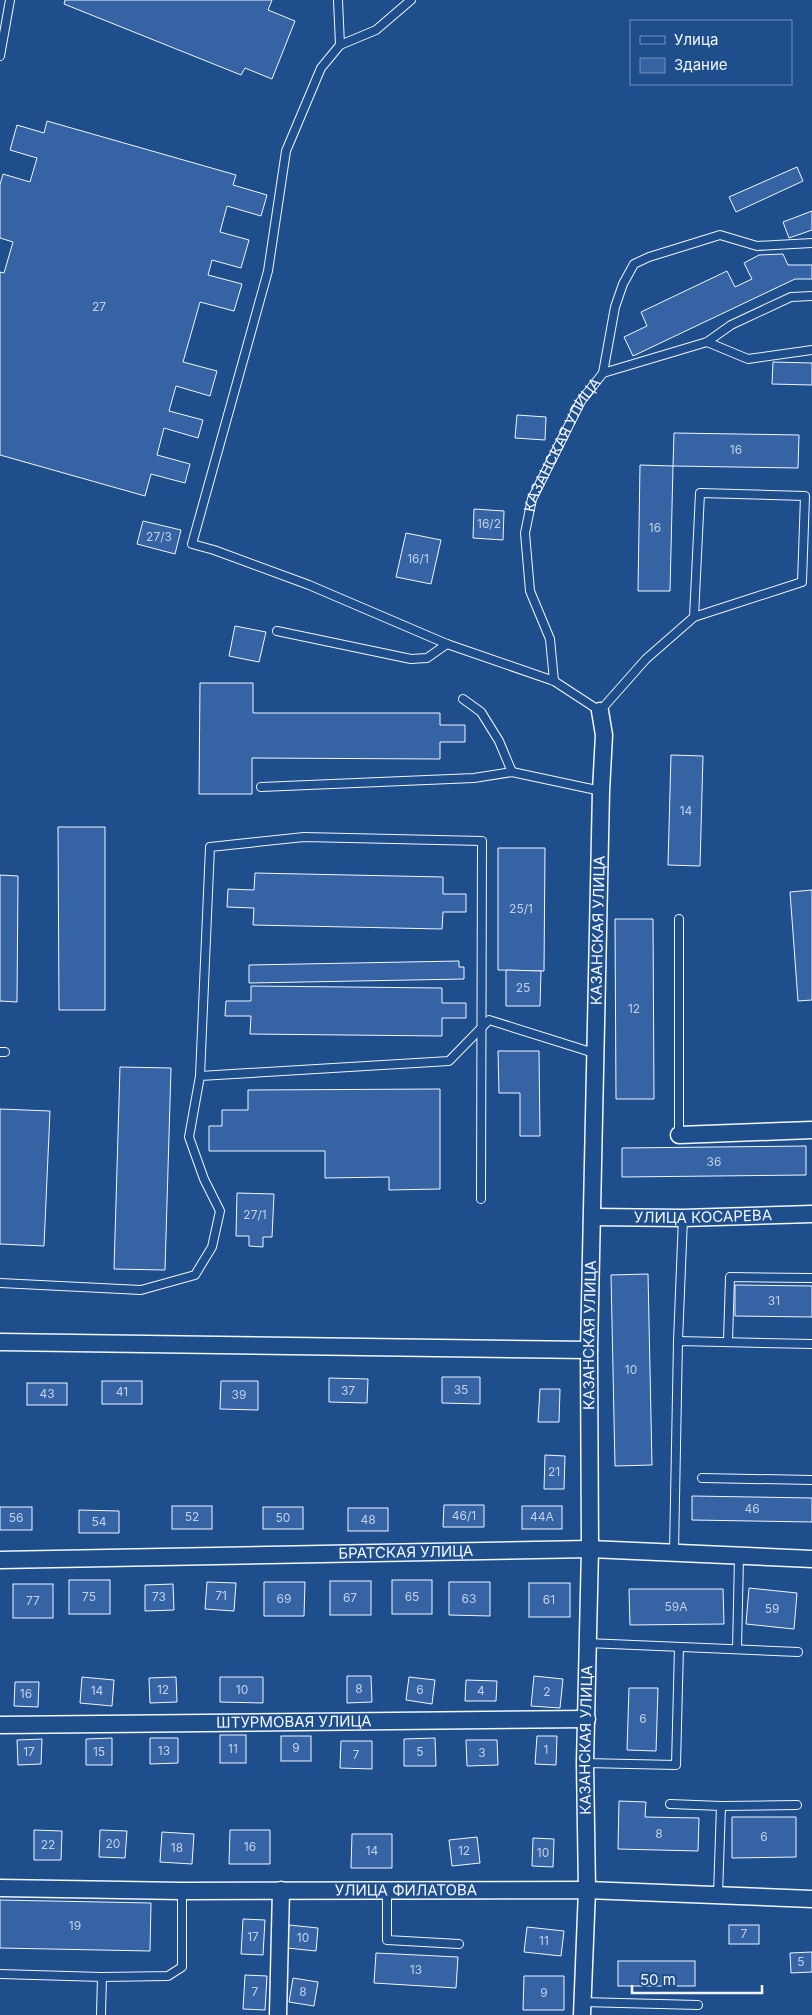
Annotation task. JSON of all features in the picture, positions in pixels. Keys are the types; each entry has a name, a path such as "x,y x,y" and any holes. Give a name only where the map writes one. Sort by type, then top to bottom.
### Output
{"street":[{"name":"КАЗАНСКАЯ УЛИЦА","path":"582,2009 587,1890 585,1763 590,1549 589,1350 593,1217 594,1053 604,735 600,711"},
{"path":"679,1135 812,1130"},
{"name":"УЛИЦА КОСАРЕВА","path":"593,1217 683,1218 812,1214"},
{"path":"0,1342 589,1350"},
{"name":"БРАТСКАЯ УЛИЦА","path":"0,1560 590,1549 812,1559"},
{"name":"ШТУРМОВАЯ УЛИЦА","path":"0,1725 587,1719"},
{"name":"УЛИЦА ФИЛАТОВА","path":"0,1888 182,1891 587,1890 812,1899"},
{"path":"278,2015 280,1890"}],"lane":[{"path":"0,56 10,0"},
{"path":"338,0 340,45"},
{"path":"412,0 376,30 340,45 321,68 286,151 268,271 192,544 214,550 308,585 447,644 554,681 600,711 646,659 694,617 802,582 805,496 700,493 694,617"},
{"path":"604,373 615,306 623,284 634,264 649,257 720,235 757,246 812,243"},
{"name":"КАЗАНСКАЯ УЛИЦА","path":"554,681 550,640 530,591 526,534 532,499 580,402 604,373 707,342 731,325 791,297 812,296"},
{"path":"707,342 748,358 812,350"},
{"path":"277,631 411,659 427,658 447,644"},
{"path":"463,699 481,712 499,741 512,772"},
{"path":"262,787 474,778 512,772 601,791"},
{"path":"0,1283 141,1290 195,1275 212,1247 220,1211 204,1180 189,1137 200,1076 210,847 304,837 482,841 481,1199"},
{"path":"679,919 679,1135"},
{"path":"200,1076 449,1061 489,1020 594,1053"},
{"path":"674,1552 678,1342 683,1218"},
{"path":"728,1341 730,1277 812,1278"},
{"path":"678,1342 728,1341 812,1344"},
{"path":"702,1478 812,1480"},
{"path":"737,1649 739,1557"},
{"path":"587,1643 798,1652"},
{"path":"585,1763 676,1766 679,1647"},
{"path":"670,1804 721,1806 797,1805"},
{"path":"718,1894 721,1806"},
{"path":"0,1974 102,1977 168,1976 182,1967 182,1891"},
{"path":"387,1891 387,1940 459,1944"},
{"path":"101,2015 102,1977"},
{"path":"582,2009 698,2005"}],"building":[{"path":"65,0 272,0 268,10 295,21 272,79 245,68 241,75 64,4"},
{"path":"47,121 236,175 233,185 267,195 261,216 227,206 220,232 249,240 241,268 212,260 208,275 242,284 234,311 200,302 183,362 217,371 210,396 176,386 169,411 203,420 198,438 164,428 157,455 190,464 185,483 151,474 145,496 0,455 0,272 4,273 13,242 0,238 0,185 3,174 30,182 37,158 10,150 17,125 44,133"},
{"path":"797,167 803,181 736,212 729,197"},
{"path":"812,211 812,230 789,238 783,222"},
{"path":"783,254 788,265 812,265 812,279 795,279 633,356 624,337 647,326 641,312 727,271 735,287 752,279 744,263 759,255"},
{"path":"773,362 812,363 812,385 772,384"},
{"path":"517,415 546,417 545,440 515,438"},
{"path":"674,433 799,435 798,468 673,466"},
{"path":"640,465 673,466 670,591 638,591"},
{"path":"474,509 504,511 503,540 473,538"},
{"path":"143,521 181,530 175,554 137,544"},
{"path":"406,533 441,540 431,584 396,577"},
{"path":"235,626 266,632 259,662 229,656"},
{"path":"200,683 253,683 253,713 440,713 440,725 465,725 465,742 440,742 440,759 252,758 252,794 199,794"},
{"path":"671,755 703,756 700,866 668,865"},
{"path":"58,827 105,827 105,1010 59,1010"},
{"path":"498,848 545,848 544,971 498,970"},
{"path":"255,873 443,877 443,894 466,894 466,912 443,912 442,929 253,925 254,908 227,907 228,889 254,890"},
{"path":"0,875 18,876 17,1002 0,1001"},
{"path":"812,890 812,1000 798,1001 790,892"},
{"path":"615,919 653,919 654,1099 616,1099"},
{"path":"459,961 459,967 464,967 464,979 249,983 249,965"},
{"path":"506,970 541,971 540,1006 506,1006"},
{"path":"251,986 442,988 442,1003 466,1003 466,1018 442,1018 442,1036 250,1034 251,1016 225,1016 226,1001 251,1001"},
{"path":"498,1051 539,1051 540,1136 520,1136 520,1093 499,1093"},
{"path":"120,1067 171,1068 165,1270 114,1269"},
{"path":"440,1089 440,1189 389,1190 389,1177 325,1178 325,1151 209,1151 209,1126 222,1126 222,1110 248,1110 248,1090"},
{"path":"0,1109 50,1111 44,1246 0,1244"},
{"path":"806,1146 806,1175 622,1177 622,1148"},
{"path":"237,1193 274,1194 272,1237 263,1237 263,1247 249,1246 249,1236 236,1236"},
{"path":"648,1274 652,1465 615,1466 611,1275"},
{"path":"735,1285 812,1286 812,1317 735,1316"},
{"path":"442,1377 480,1377 480,1404 442,1403"},
{"path":"329,1378 368,1379 367,1403 329,1402"},
{"path":"102,1381 142,1381 142,1404 102,1404"},
{"path":"221,1381 258,1381 258,1410 220,1409"},
{"path":"27,1383 67,1383 67,1405 27,1405"},
{"path":"540,1389 560,1389 559,1422 538,1422"},
{"path":"545,1455 565,1456 564,1489 544,1489"},
{"path":"692,1496 812,1498 812,1522 692,1520"},
{"path":"444,1505 484,1505 484,1527 443,1527"},
{"path":"172,1506 212,1506 212,1529 172,1529"},
{"path":"522,1506 562,1506 562,1529 522,1529"},
{"path":"0,1507 32,1507 32,1530 0,1530"},
{"path":"263,1507 303,1507 303,1529 263,1529"},
{"path":"348,1508 388,1508 388,1531 348,1531"},
{"path":"79,1510 119,1511 119,1533 79,1533"},
{"path":"69,1580 110,1580 110,1614 69,1614"},
{"path":"392,1580 432,1580 432,1614 392,1614"},
{"path":"330,1581 371,1581 371,1615 330,1615"},
{"path":"207,1582 236,1583 234,1611 205,1609"},
{"path":"264,1582 305,1582 304,1616 264,1616"},
{"path":"449,1582 490,1582 490,1616 449,1615"},
{"path":"529,1583 570,1583 570,1617 529,1617"},
{"path":"13,1584 53,1584 53,1618 13,1618"},
{"path":"173,1584 174,1610 145,1611 145,1585"},
{"path":"749,1588 797,1593 794,1629 746,1624"},
{"path":"629,1589 723,1589 724,1624 630,1625"},
{"path":"347,1676 371,1676 372,1702 347,1703"},
{"path":"534,1676 563,1679 560,1708 531,1706"},
{"path":"82,1677 114,1680 112,1706 80,1703"},
{"path":"176,1677 177,1702 150,1703 149,1678"},
{"path":"220,1677 263,1677 263,1703 220,1702"},
{"path":"409,1677 435,1680 432,1704 406,1700"},
{"path":"466,1680 497,1681 496,1701 465,1701"},
{"path":"15,1682 39,1682 38,1707 14,1706"},
{"path":"629,1688 658,1688 656,1751 627,1750"},
{"path":"220,1735 246,1735 246,1763 220,1763"},
{"path":"281,1736 311,1736 311,1761 281,1761"},
{"path":"537,1736 557,1736 556,1765 535,1764"},
{"path":"112,1738 112,1765 86,1765 86,1739"},
{"path":"150,1738 178,1738 178,1763 150,1764"},
{"path":"435,1738 436,1766 404,1766 404,1739"},
{"path":"42,1739 41,1764 18,1765 17,1740"},
{"path":"466,1740 497,1740 498,1765 467,1766"},
{"path":"341,1741 372,1741 372,1769 340,1768"},
{"path":"619,1801 646,1802 645,1817 699,1818 698,1851 618,1849"},
{"path":"732,1817 796,1817 796,1857 732,1858"},
{"path":"34,1830 62,1831 61,1860 34,1860"},
{"path":"100,1830 127,1831 125,1858 99,1857"},
{"path":"230,1830 270,1830 270,1864 229,1864"},
{"path":"162,1832 194,1834 192,1864 160,1862"},
{"path":"352,1834 392,1834 392,1868 351,1868"},
{"path":"477,1837 480,1863 452,1866 449,1840"},
{"path":"533,1838 554,1839 553,1867 532,1866"},
{"path":"0,1900 151,1903 150,1951 0,1948"},
{"path":"243,1919 265,1920 263,1955 241,1954"},
{"path":"289,1925 318,1928 316,1951 287,1948"},
{"path":"729,1925 759,1925 759,1944 729,1944"},
{"path":"527,1927 564,1931 561,1956 524,1952"},
{"path":"812,1952 812,1972 791,1973 790,1953"},
{"path":"376,1953 458,1957 456,1988 374,1983"},
{"path":"618,1961 695,1961 695,1986 618,1986"},
{"path":"245,1975 267,1976 265,2010 243,2009"},
{"path":"524,1976 564,1976 564,2010 523,2010"},
{"path":"293,1978 318,1982 314,2006 289,2002"}]}
